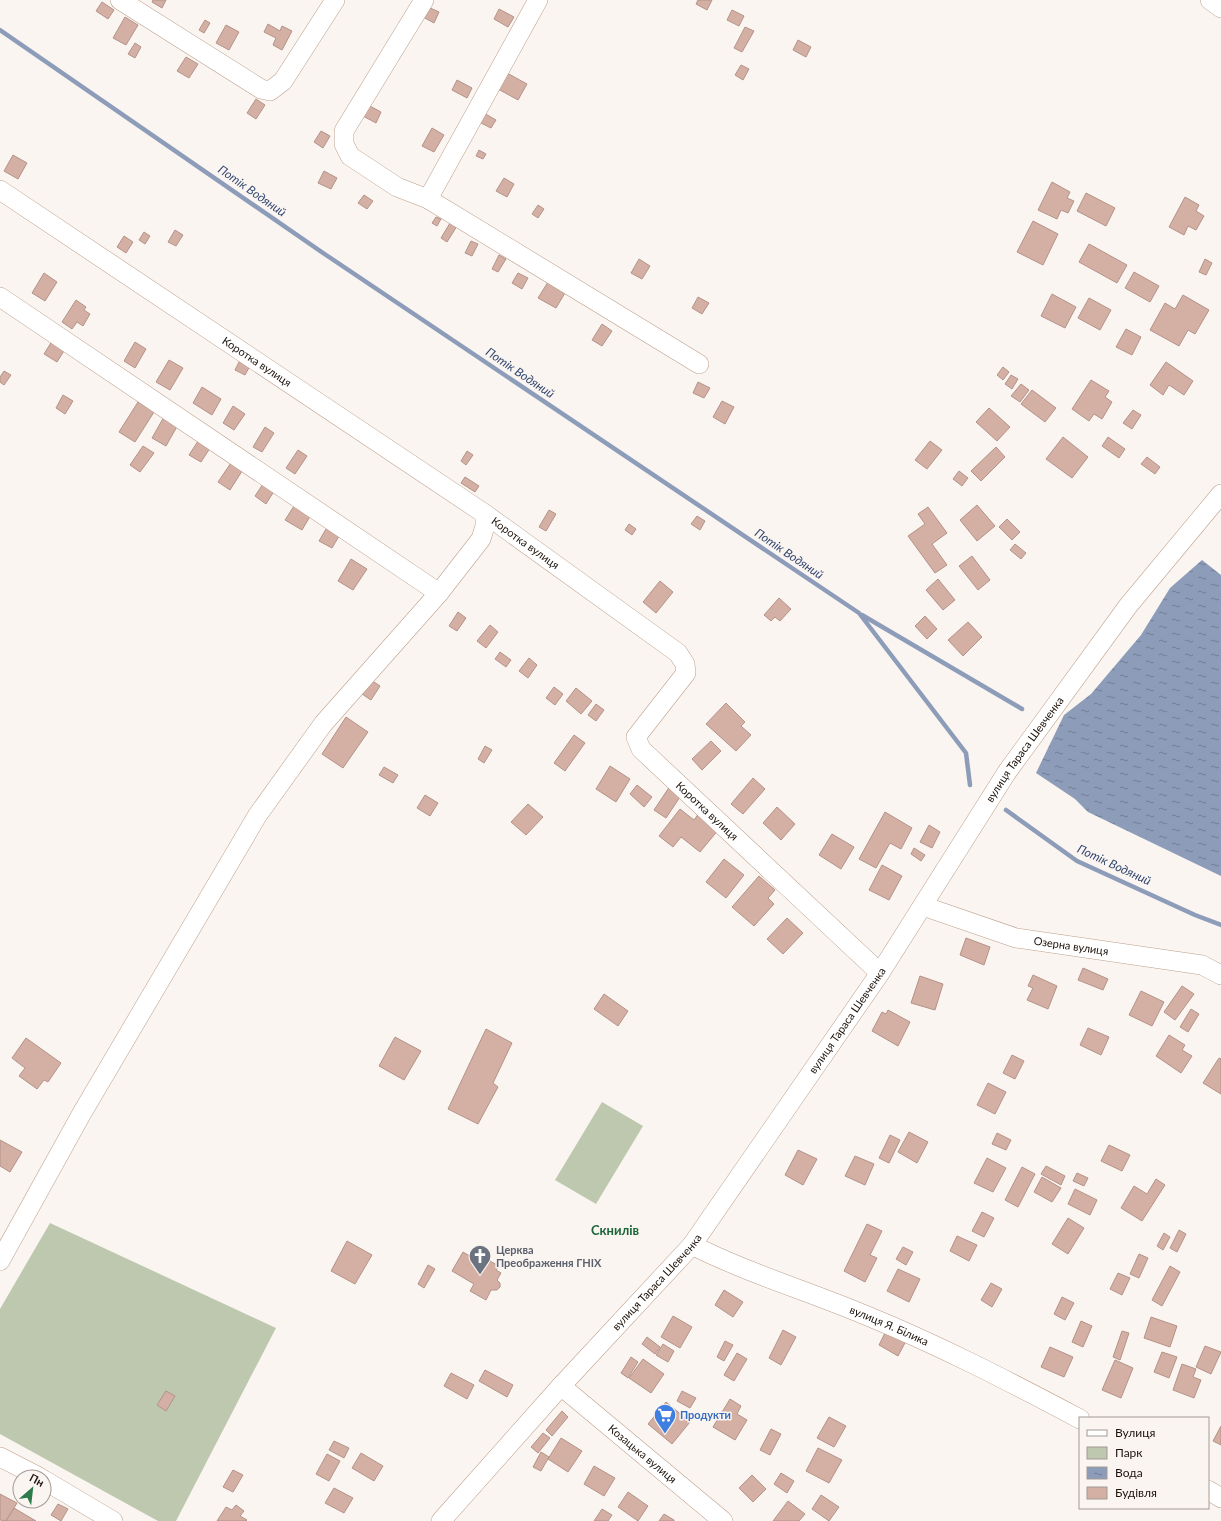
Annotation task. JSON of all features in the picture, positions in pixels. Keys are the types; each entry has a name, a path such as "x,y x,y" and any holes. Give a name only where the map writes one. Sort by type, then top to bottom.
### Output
{"street":[{"path":"120,0 261,90 270,91 282,82 335,0"},
{"path":"424,0 350,118 344,131 344,144 350,156 397,187 428,199 699,364"},
{"path":"428,199 538,0"},
{"path":"1210,0 1221,8"},
{"name":"Коротка вулиця","path":"0,190 485,514 678,653 686,664 686,673 636,737 640,749 880,973"},
{"path":"0,297 439,593"},
{"name":"вулиця Тараса Шевченка","path":"441,1521 561,1386 692,1245 880,973 1007,772 1128,606 1220,496"},
{"path":"0,1261 82,1113 258,816 323,724 439,593 481,539 485,526 485,514"},
{"name":"Озерна вулиця","path":"923,906 1016,938 1202,965 1221,975"},
{"name":"вулиця Я. Білика","path":"692,1245 720,1260 873,1318 993,1372 1079,1418"},
{"name":"Козацька вулиця","path":"561,1386 723,1521"},
{"path":"0,1457 23,1469"},
{"path":"52,1485 113,1521"},
{"path":"1209,1491 1221,1498"}],"green space":[{"path":"602,1102 643,1126 596,1204 555,1180"},
{"path":"50,1223 276,1328 176,1521 158,1521 0,1434 0,1309"}],"water":[{"path":"1202,560 1221,575 1221,876 1088,812 1075,799 1036,773 1064,715 1091,694 1141,635 1170,588"}],"building":[{"path":"153,0 166,0 162,8 152,2"},
{"path":"698,0 712,0 707,10 696,4"},
{"path":"102,2 114,10 108,19 96,11"},
{"path":"428,7 439,12 434,23 423,17"},
{"path":"499,9 514,17 508,27 494,19"},
{"path":"732,10 744,16 739,26 727,20"},
{"path":"125,17 138,25 126,45 113,38"},
{"path":"205,20 210,23 204,33 199,30"},
{"path":"268,24 280,31 282,26 292,31 282,50 273,45 276,38 264,32"},
{"path":"226,25 239,32 229,50 216,43"},
{"path":"745,27 754,31 742,52 734,48"},
{"path":"798,40 811,47 806,57 793,50"},
{"path":"135,43 141,47 135,58 128,54"},
{"path":"186,57 198,64 189,78 177,71"},
{"path":"741,65 749,69 743,80 735,75"},
{"path":"507,73 527,84 518,100 498,89"},
{"path":"457,80 472,88 467,98 452,90"},
{"path":"256,99 265,105 256,119 247,113"},
{"path":"368,105 381,112 376,123 363,116"},
{"path":"482,112 496,120 491,128 477,121"},
{"path":"432,128 444,135 434,152 422,146"},
{"path":"321,131 330,136 323,148 314,142"},
{"path":"479,150 486,154 483,159 476,156"},
{"path":"13,155 27,163 18,179 4,171"},
{"path":"324,171 337,178 331,189 318,183"},
{"path":"504,178 514,184 507,197 496,191"},
{"path":"1052,182 1070,192 1067,198 1074,201 1068,213 1061,210 1057,219 1038,210"},
{"path":"1086,193 1115,208 1106,226 1077,211"},
{"path":"364,195 373,201 367,209 358,203"},
{"path":"1185,197 1199,205 1196,211 1204,216 1196,230 1188,226 1184,235 1169,227"},
{"path":"538,205 544,209 538,218 532,214"},
{"path":"436,217 441,219 437,226 432,223"},
{"path":"1033,221 1058,234 1043,265 1017,252"},
{"path":"450,223 457,226 447,242 441,238"},
{"path":"175,230 183,235 176,246 168,242"},
{"path":"144,232 150,236 145,244 139,240"},
{"path":"124,236 133,242 126,253 117,247"},
{"path":"471,241 478,244 472,256 465,253"},
{"path":"1089,244 1127,265 1117,283 1079,262"},
{"path":"499,255 506,259 498,272 492,269"},
{"path":"639,259 650,266 642,279 631,273"},
{"path":"1205,259 1212,263 1206,275 1199,272"},
{"path":"1134,272 1159,286 1150,302 1125,288"},
{"path":"44,273 57,282 45,301 32,293"},
{"path":"518,273 528,278 522,289 512,283"},
{"path":"548,282 565,293 556,308 538,298"},
{"path":"1052,294 1076,307 1065,328 1041,316"},
{"path":"1183,295 1209,310 1195,334 1188,330 1179,346 1150,330 1165,303 1175,309"},
{"path":"698,297 709,303 702,314 692,308"},
{"path":"1089,298 1111,310 1100,330 1078,318"},
{"path":"76,300 86,307 84,310 90,314 83,326 77,322 72,329 62,322"},
{"path":"602,324 612,331 602,346 592,340"},
{"path":"1126,329 1141,337 1132,355 1116,347"},
{"path":"54,338 67,346 57,362 44,354"},
{"path":"135,342 146,349 135,368 124,361"},
{"path":"241,358 251,364 245,375 235,370"},
{"path":"169,360 183,368 170,390 156,382"},
{"path":"1166,362 1193,381 1184,395 1169,385 1163,395 1150,385"},
{"path":"1003,367 1009,372 1003,380 997,375"},
{"path":"4,371 11,375 4,385 0,382 0,377"},
{"path":"1011,375 1018,379 1012,389 1005,384"},
{"path":"1091,380 1109,391 1105,397 1112,402 1102,419 1094,414 1089,421 1072,409"},
{"path":"698,382 710,388 704,398 693,393"},
{"path":"1021,384 1029,390 1020,402 1011,396"},
{"path":"202,387 221,399 212,415 193,403"},
{"path":"1032,390 1056,408 1045,422 1021,404"},
{"path":"63,395 73,401 65,414 56,408"},
{"path":"722,401 734,407 725,424 713,417"},
{"path":"138,402 154,412 135,442 119,432"},
{"path":"233,406 245,414 234,430 223,423"},
{"path":"989,408 1010,427 997,441 976,422"},
{"path":"1133,410 1141,415 1132,429 1123,423"},
{"path":"165,415 179,423 166,446 152,438"},
{"path":"265,427 274,433 262,452 253,447"},
{"path":"1063,437 1088,457 1072,478 1046,459"},
{"path":"1108,437 1125,449 1119,458 1102,446"},
{"path":"200,438 212,445 201,462 189,455"},
{"path":"930,441 942,450 927,469 915,460"},
{"path":"143,446 154,453 140,472 130,465"},
{"path":"996,447 1005,457 981,481 971,471"},
{"path":"298,450 307,456 295,474 286,468"},
{"path":"467,451 473,455 466,465 461,461"},
{"path":"1147,457 1160,467 1155,474 1141,464"},
{"path":"233,460 244,468 230,490 218,482"},
{"path":"959,471 968,478 962,486 953,479"},
{"path":"465,477 479,486 475,492 461,483"},
{"path":"265,481 276,488 266,504 255,496"},
{"path":"296,503 312,513 302,530 285,520"},
{"path":"977,505 995,526 977,541 960,520"},
{"path":"928,507 947,533 932,544 947,565 935,573 908,536 925,524 918,514"},
{"path":"549,510 556,514 546,531 539,527"},
{"path":"697,516 705,521 700,530 691,524"},
{"path":"1007,519 1020,532 1012,540 999,527"},
{"path":"329,524 342,531 332,548 319,541"},
{"path":"629,524 636,529 632,535 625,530"},
{"path":"1015,544 1026,553 1021,559 1010,550"},
{"path":"972,556 990,580 978,590 959,566"},
{"path":"351,559 367,569 353,590 338,581"},
{"path":"938,579 955,600 943,610 926,590"},
{"path":"660,581 673,592 656,613 643,602"},
{"path":"779,598 791,609 780,621 775,617 771,621 764,615"},
{"path":"458,612 466,618 457,631 449,626"},
{"path":"925,616 937,629 927,639 915,626"},
{"path":"968,622 982,637 963,656 948,640"},
{"path":"490,625 498,632 486,648 477,641"},
{"path":"500,652 511,660 506,667 495,659"},
{"path":"529,658 537,665 528,678 519,671"},
{"path":"371,680 380,686 371,700 362,694"},
{"path":"554,687 563,694 555,705 546,698"},
{"path":"576,688 592,701 581,714 566,701"},
{"path":"726,703 745,722 741,726 751,735 736,751 706,724"},
{"path":"596,704 604,710 596,721 588,715"},
{"path":"346,717 368,732 343,768 322,754"},
{"path":"574,735 585,743 565,771 554,763"},
{"path":"711,741 721,751 702,770 692,759"},
{"path":"485,746 492,750 484,763 478,759"},
{"path":"610,766 630,779 616,802 596,789"},
{"path":"384,767 398,775 393,783 379,775"},
{"path":"753,778 765,789 743,814 731,804"},
{"path":"637,785 652,797 644,807 630,794"},
{"path":"670,786 682,794 666,818 654,810"},
{"path":"425,795 438,803 430,816 417,808"},
{"path":"528,804 543,817 526,835 511,822"},
{"path":"777,807 795,824 781,840 763,823"},
{"path":"680,809 694,820 699,813 719,829 700,852 681,837 673,847 659,836"},
{"path":"885,812 912,828 901,849 890,843 876,868 859,859"},
{"path":"929,825 940,832 932,848 920,842"},
{"path":"832,834 854,847 841,869 819,855"},
{"path":"914,848 925,855 921,861 911,854"},
{"path":"724,859 744,875 726,898 706,882"},
{"path":"882,865 902,876 889,900 869,890"},
{"path":"759,876 775,890 768,898 774,904 754,926 732,907"},
{"path":"787,918 803,933 783,954 767,939"},
{"path":"966,938 990,947 984,965 960,955"},
{"path":"1083,968 1108,979 1103,990 1078,980"},
{"path":"1033,975 1057,986 1048,1009 1027,1000 1033,988 1028,986"},
{"path":"920,976 943,984 935,1010 911,1003"},
{"path":"1182,986 1194,994 1175,1020 1164,1012"},
{"path":"1141,991 1164,1002 1152,1026 1129,1015"},
{"path":"604,994 628,1011 618,1026 594,1009"},
{"path":"1191,1009 1199,1014 1188,1032 1180,1027"},
{"path":"888,1010 910,1022 898,1046 872,1031 882,1012 886,1014"},
{"path":"1088,1028 1109,1037 1101,1055 1080,1045"},
{"path":"486,1029 512,1043 493,1083 498,1087 478,1124 448,1109"},
{"path":"1169,1035 1185,1045 1182,1050 1192,1056 1181,1073 1156,1056"},
{"path":"395,1037 421,1051 404,1080 379,1066"},
{"path":"26,1038 61,1063 48,1082 44,1080 37,1089 19,1076 25,1068 12,1058"},
{"path":"1012,1055 1024,1061 1015,1079 1003,1073"},
{"path":"1219,1058 1221,1059 1221,1094 1203,1083"},
{"path":"988,1083 1006,1092 995,1114 977,1105"},
{"path":"909,1132 928,1142 917,1163 898,1152"},
{"path":"997,1133 1011,1140 1006,1150 992,1144"},
{"path":"890,1135 900,1140 889,1163 879,1158"},
{"path":"0,1140 22,1152 10,1172 0,1166"},
{"path":"1109,1145 1130,1155 1122,1171 1101,1161"},
{"path":"798,1150 817,1159 803,1185 785,1175"},
{"path":"855,1156 874,1164 865,1185 845,1176"},
{"path":"987,1158 1006,1168 993,1192 974,1183"},
{"path":"1046,1166 1065,1176 1061,1185 1041,1174"},
{"path":"1022,1167 1035,1174 1018,1207 1005,1200"},
{"path":"1077,1173 1088,1178 1084,1186 1073,1181"},
{"path":"1042,1177 1061,1188 1052,1202 1034,1192"},
{"path":"1156,1179 1165,1185 1142,1221 1121,1208 1134,1186 1147,1194"},
{"path":"1075,1189 1097,1200 1090,1215 1068,1204"},
{"path":"982,1212 994,1218 984,1237 972,1231"},
{"path":"1068,1218 1084,1228 1068,1254 1052,1244"},
{"path":"867,1224 882,1231 870,1255 877,1258 865,1282 844,1271"},
{"path":"1179,1230 1186,1234 1177,1252 1170,1248"},
{"path":"1164,1233 1170,1237 1163,1250 1157,1246"},
{"path":"957,1236 977,1245 969,1261 950,1251"},
{"path":"347,1241 372,1255 355,1284 331,1271"},
{"path":"903,1247 913,1252 906,1265 896,1259"},
{"name":"Церква Преображення ГНІХ","path":"463,1252 485,1265 488,1260 499,1266 496,1270 501,1273 497,1280 500,1283 500,1287 497,1290 491,1290 486,1300 470,1291 474,1284 452,1271"},
{"path":"1139,1254 1148,1258 1139,1278 1130,1274"},
{"path":"428,1265 435,1269 424,1288 418,1284"},
{"path":"1170,1266 1180,1272 1162,1306 1152,1300"},
{"path":"898,1269 920,1279 909,1302 887,1291"},
{"path":"1118,1273 1130,1278 1122,1295 1110,1289"},
{"path":"991,1283 1002,1289 992,1307 981,1300"},
{"path":"724,1290 743,1302 733,1317 715,1305"},
{"path":"1062,1297 1074,1303 1065,1320 1054,1314"},
{"path":"673,1316 692,1327 680,1348 661,1337"},
{"path":"1151,1317 1177,1326 1170,1347 1144,1338"},
{"path":"1081,1321 1092,1326 1083,1347 1072,1342"},
{"path":"783,1330 796,1337 781,1365 769,1358"},
{"path":"886,1331 906,1341 898,1356 879,1345"},
{"path":"1122,1331 1129,1333 1120,1360 1113,1357"},
{"path":"647,1337 660,1347 655,1354 642,1344"},
{"path":"725,1341 733,1345 724,1361 717,1357"},
{"path":"663,1344 674,1351 668,1362 656,1355"},
{"path":"1205,1346 1221,1352 1211,1374 1196,1367"},
{"path":"1050,1347 1073,1357 1064,1377 1041,1367"},
{"path":"1162,1352 1177,1357 1169,1378 1154,1372"},
{"path":"737,1353 747,1359 734,1381 724,1375"},
{"path":"631,1357 638,1362 628,1378 621,1373"},
{"path":"643,1359 664,1374 651,1393 629,1378"},
{"path":"1115,1360 1133,1368 1121,1398 1102,1390"},
{"path":"1182,1364 1196,1369 1193,1377 1201,1380 1194,1398 1173,1390"},
{"path":"485,1370 513,1385 507,1397 479,1381"},
{"path":"451,1373 474,1385 467,1399 444,1386"},
{"path":"166,1391 175,1396 166,1411 157,1405"},
{"path":"682,1391 696,1398 690,1408 677,1401"},
{"path":"730,1399 741,1406 737,1414 747,1420 735,1440 713,1427"},
{"path":"666,1402 690,1422 672,1444 648,1424"},
{"path":"562,1411 568,1417 552,1436 546,1430"},
{"path":"829,1417 846,1426 834,1447 817,1438"},
{"path":"1221,1426 1221,1445 1213,1441"},
{"path":"771,1429 781,1434 770,1455 760,1450"},
{"path":"543,1433 550,1438 538,1453 531,1447"},
{"path":"561,1438 582,1451 568,1472 548,1459"},
{"path":"334,1441 349,1448 344,1458 329,1450"},
{"path":"818,1448 842,1460 829,1483 806,1471"},
{"path":"541,1452 549,1457 541,1471 533,1467"},
{"path":"361,1453 383,1466 374,1481 352,1468"},
{"path":"327,1454 340,1461 329,1481 316,1474"},
{"path":"594,1466 615,1478 604,1496 584,1484"},
{"path":"233,1470 243,1475 233,1492 223,1487"},
{"path":"781,1473 794,1481 787,1493 774,1484"},
{"path":"752,1475 766,1489 753,1502 739,1488"},
{"path":"334,1488 353,1498 344,1513 325,1503"},
{"path":"628,1492 648,1506 638,1521 618,1507"},
{"path":"0,1494 12,1500 12,1509 13,1509 6,1521 0,1520"},
{"path":"821,1495 839,1507 829,1521 812,1509"},
{"path":"788,1501 805,1514 799,1521 773,1521"},
{"path":"58,1504 68,1509 61,1521 51,1515"},
{"path":"236,1505 244,1511 240,1516 247,1520 246,1521 217,1521 226,1507 232,1510"},
{"path":"13,1509 16,1509 36,1521 6,1521"},
{"path":"602,1509 612,1515 608,1521 594,1521"},
{"path":"664,1514 674,1520 674,1521 659,1521"}],"waterway":[{"name":"Потік Водяний","path":"0,30 326,255 859,613 966,753 970,785"},
{"path":"862,615 1022,709"},
{"name":"Потік Водяний","path":"1006,810 1077,861 1195,915 1221,925"}],"place":[{"name":"Церква Преображення ГНІХ","path":"480,1276"},
{"name":"Продукти","path":"665,1434"}],"district":[{"name":"Скнилів","path":"615,1230"}]}
